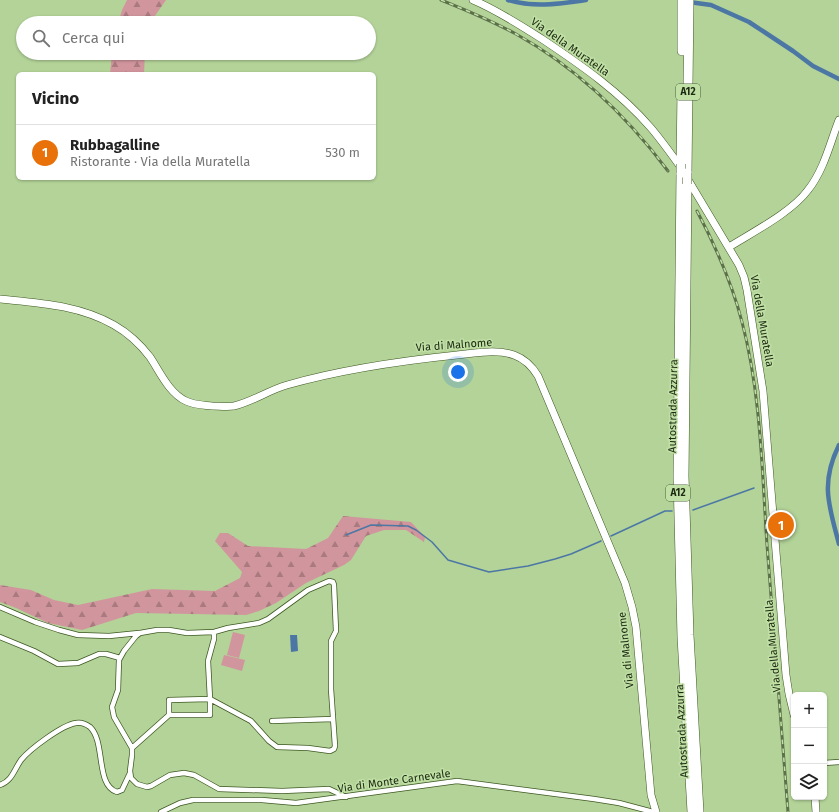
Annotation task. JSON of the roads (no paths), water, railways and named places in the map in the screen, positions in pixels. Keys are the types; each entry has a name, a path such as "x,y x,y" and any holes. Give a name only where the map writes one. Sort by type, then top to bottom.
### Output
{"highway":[{"name":"Autostrada Azzurra","path":"682,0 685,10 678,477 682,637 692,812"},
{"name":"Autostrada Azzurra","path":"685,10 689,0"},
{"name":"Autostrada Azzurra","path":"683,170 687,184 684,476 689,636 699,812"}],"street":[{"name":"Via della Muratella","path":"473,0 505,17 560,51 602,82 638,114 662,141 684,172 729,247 744,277 763,390 786,675 791,702"},
{"path":"729,247 790,208 806,194 821,169 839,120"},
{"name":"Via di Malnome","path":"0,299 75,309 112,324 126,333 142,348 176,394 188,402 199,405 234,406 294,383 344,370 408,360 484,352 510,354 526,361 538,376 622,576 630,601 636,627 651,795 654,812"},
{"path":"0,608 47,626 78,635 102,636 166,630 190,633 214,632 262,622 311,588 327,581 333,582 336,631 331,641 331,694 335,746 332,751 305,748 280,748 275,746 251,721 210,700 169,700 169,715"},
{"path":"132,748 169,715 210,715 208,661 214,639 214,632"},
{"path":"0,785 9,780 22,759 50,735 76,722 88,726 96,735 103,774 107,783 117,792 122,790 130,773 132,748 114,718 112,710 118,691 120,658 128,646 140,633"},
{"path":"0,637 34,651 58,664 78,663 92,656 102,654 120,658"},
{"path":"272,720 333,719"},
{"path":"827,763 839,762"},
{"path":"130,773 134,782 139,786 144,787 152,786 170,775 184,773 194,775 219,790 288,791 329,789 346,796"},
{"name":"Via di Monte Carnevale","path":"161,812 180,803 193,800 262,800 292,803 460,782 594,799 624,804 654,812"},
{"path":"815,800 816,812"}],"water":[{"path":"290,635 297,635 298,651 291,652"}],"waterway":[{"path":"508,0 537,5 586,0"},
{"path":"689,2 711,5 749,22 813,66 839,79"},
{"path":"839,445 833,459 828,483 828,494 832,518 839,544"},
{"path":"693,510 754,488"},
{"path":"611,536 665,511 672,511"},
{"path":"346,535 371,525 408,526 432,542 448,560 489,572 528,566 555,559 601,541"}],"railway":[{"path":"441,0 507,29 560,62 599,94 618,112 652,150 668,171"},
{"path":"697,211 711,238 733,293 742,322 753,377 760,433 767,545 788,812"}],"place":[{"name":"Rubbagalline","path":"781,525"}]}
